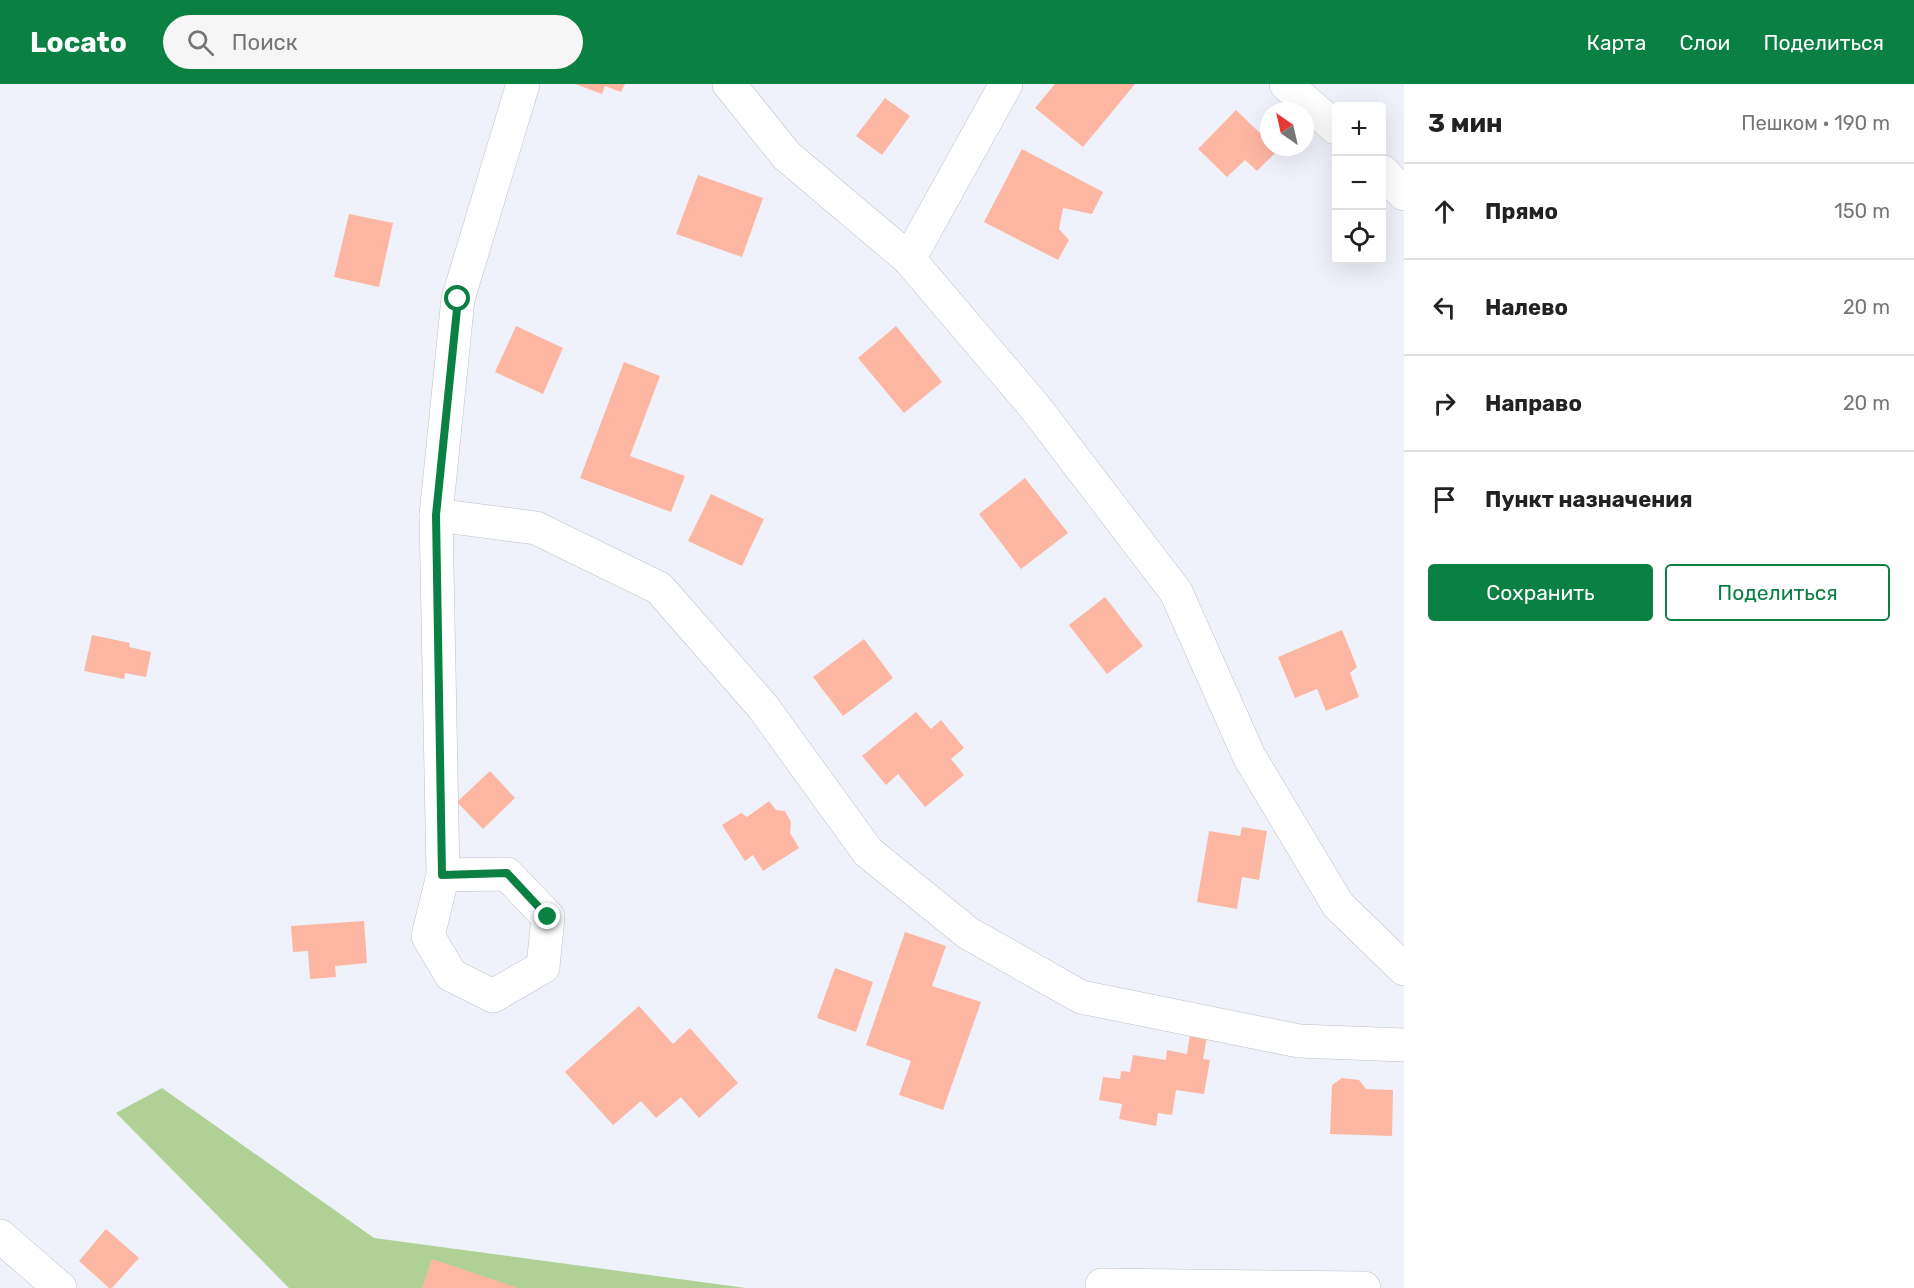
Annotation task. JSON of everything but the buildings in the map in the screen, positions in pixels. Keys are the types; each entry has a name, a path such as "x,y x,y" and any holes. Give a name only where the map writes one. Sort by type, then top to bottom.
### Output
{"street":[{"path":"442,875 436,515 458,299 523,84"},
{"path":"729,84 788,156 909,259 1034,406 1176,592 1249,756 1338,905 1404,969"},
{"path":"909,259 1006,84"},
{"path":"1286,84 1332,124"},
{"path":"1386,175 1404,194"},
{"path":"436,515 537,528 659,588 763,707 867,852 968,933 1081,997 1299,1041 1404,1045"},
{"path":"0,1236 60,1288"},
{"path":"1102,1288 1102,1285 1364,1288"}],"green space":[{"path":"162,1088 374,1238 746,1288 289,1288 116,1113"}],"route":[{"path":"458,299 436,515 442,875 507,873 548,917"}]}
